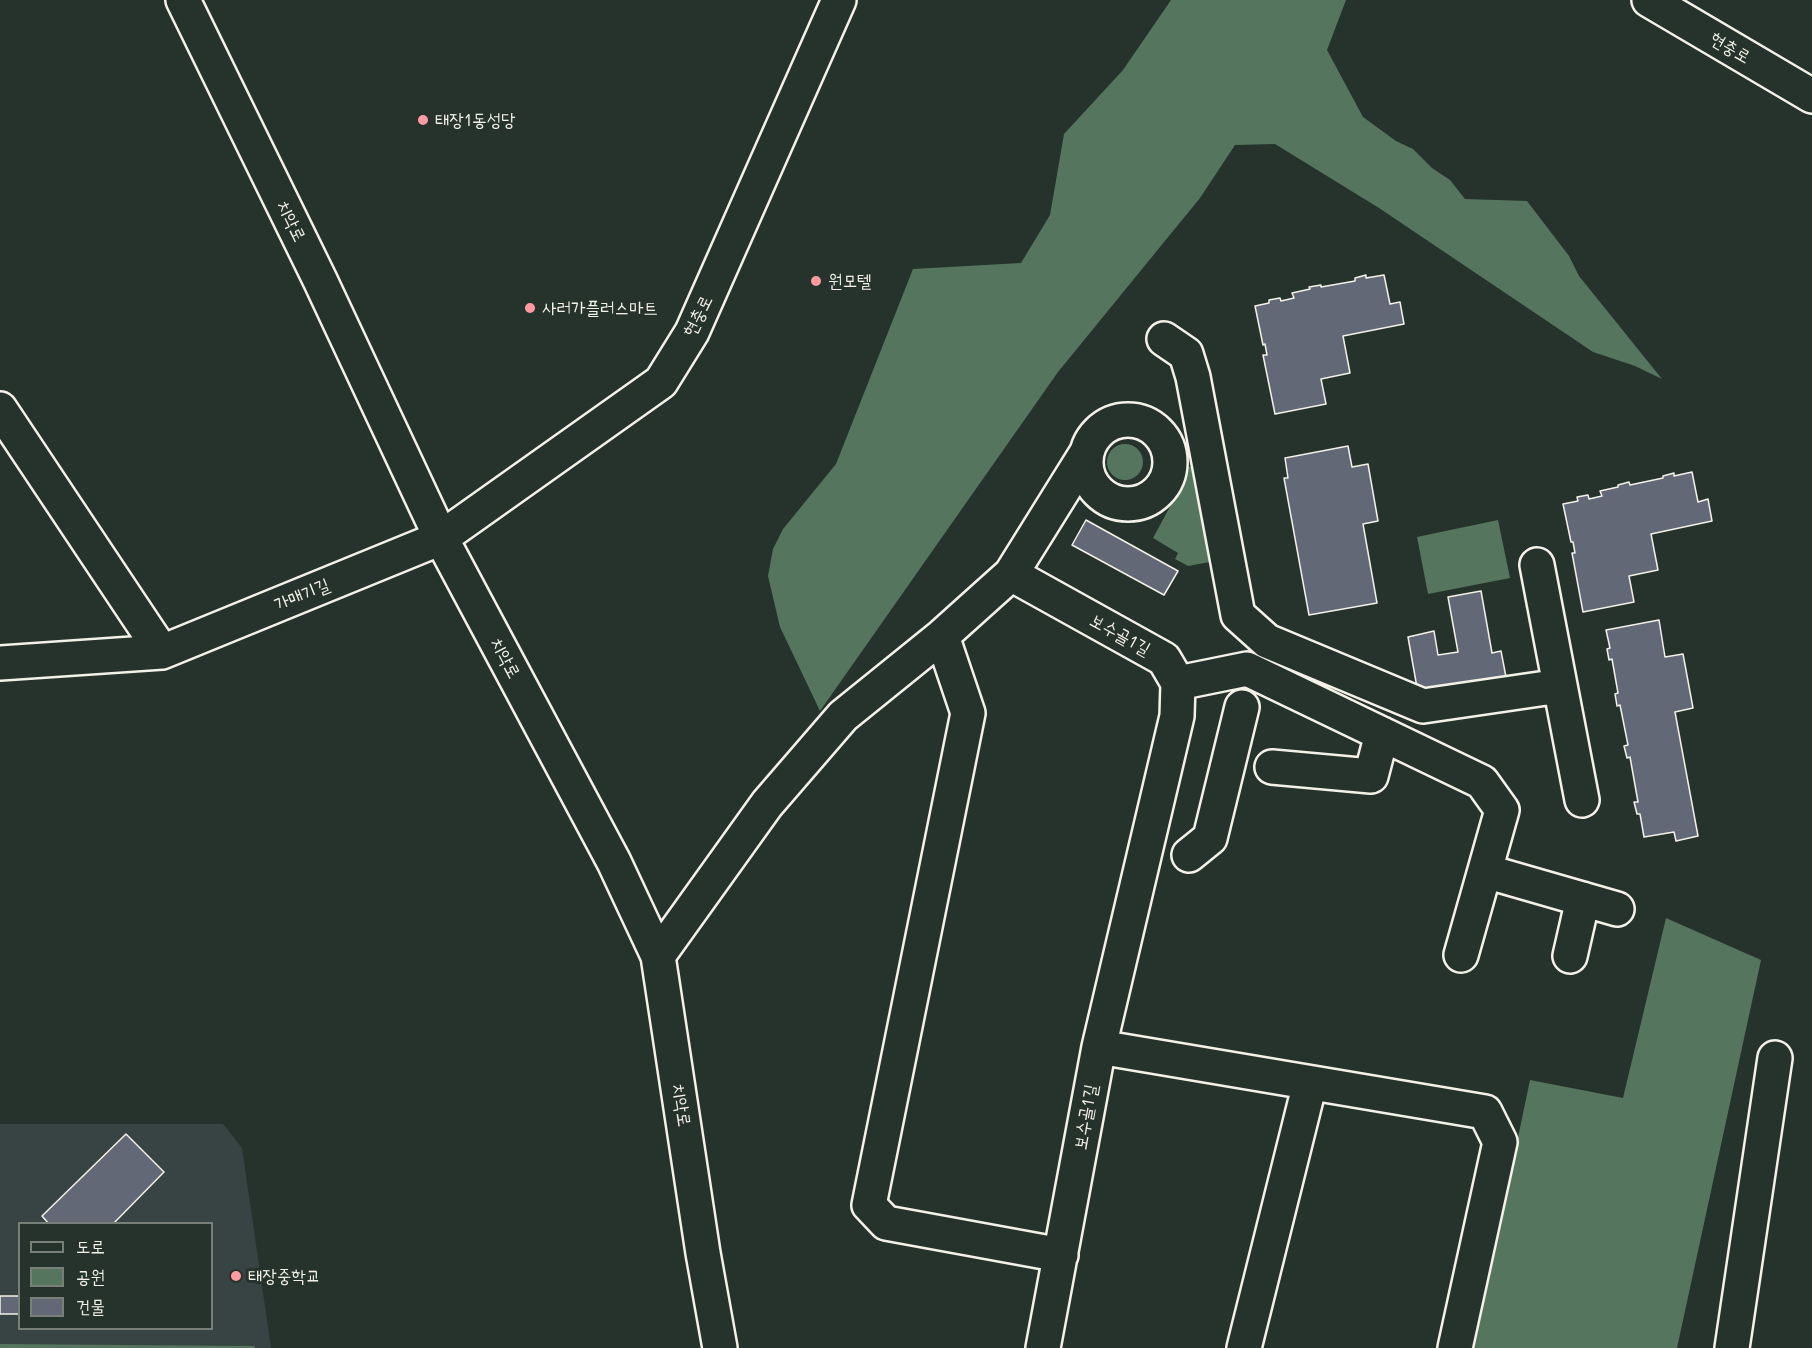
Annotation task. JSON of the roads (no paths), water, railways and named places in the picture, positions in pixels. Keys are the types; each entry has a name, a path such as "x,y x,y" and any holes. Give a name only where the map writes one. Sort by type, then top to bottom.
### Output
{"street":[{"name":"치악로","path":"183,0 320,280 441,538 614,862 658,956 703,1253 720,1348"},
{"name":"현충로","path":"441,538 661,382 693,332 839,0"},
{"name":"현충로","path":"1649,0 1812,96"},
{"path":"1164,339 1186,354 1193,377 1238,615 1267,641 1423,706 1560,686"},
{"path":"0,409 162,652"},
{"path":"658,956 767,804 843,716 942,636 1011,574 1087,452"},
{"name":"가매기길","path":"0,663 162,652 441,538"},
{"path":"1537,565 1582,800"},
{"name":"보수골1길","path":"1011,574 1164,659 1178,683 1177,716 1099,1047 1043,1348"},
{"path":"942,636 968,713 869,1205 886,1223 1061,1255"},
{"path":"1178,683 1247,669 1482,782 1502,810 1461,955"},
{"path":"1189,855 1210,838 1242,707"},
{"path":"1272,767 1371,776 1383,734"},
{"path":"1485,871 1617,909"},
{"path":"1570,956 1583,900"},
{"path":"1099,1047 1485,1112 1500,1142 1455,1348"},
{"path":"1732,1348 1775,1058"},
{"path":"1244,1348 1310,1083"}],"place":[{"name":"태장1동성당","path":"423,120"},
{"name":"원모텔","path":"816,281"},
{"name":"사러가플러스마트","path":"530,308"},
{"name":"태장중학교","path":"236,1276"}]}
